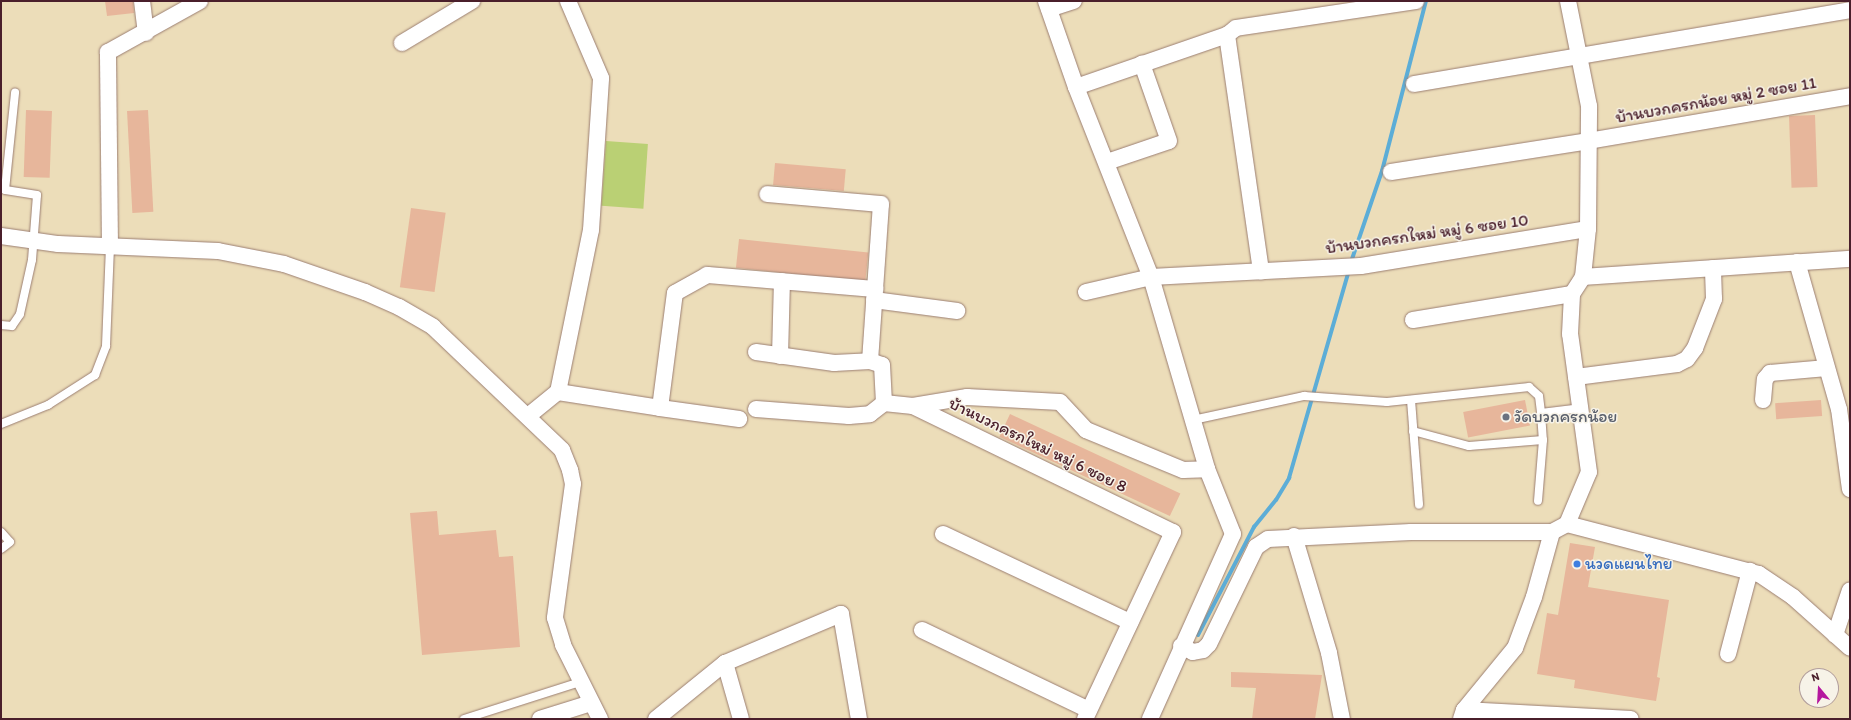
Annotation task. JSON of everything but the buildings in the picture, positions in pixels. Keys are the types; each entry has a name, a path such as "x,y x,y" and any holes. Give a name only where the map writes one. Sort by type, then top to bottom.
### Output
{"street":[{"path":"142,1 146,33"},
{"path":"110,247 108,52 146,33 200,1"},
{"path":"402,43 472,1"},
{"path":"528,416 558,392 591,230 601,78 568,1"},
{"path":"1074,1 1047,5 1076,87 1107,162 1151,277 1207,469 1233,534 1181,646 1150,719"},
{"path":"1076,87 1227,35 1236,28 1416,1"},
{"path":"1181,646 1193,652 1203,650 1209,644 1256,547 1268,539 1294,536 1552,532 1567,524 1589,472 1570,334 1572,294 1583,277 1588,229 1589,106 1568,1"},
{"path":"1414,84 1850,10"},
{"path":"1227,35 1261,272"},
{"path":"1107,162 1169,141 1142,64"},
{"name":"บ้านบวกครกน้อย หมู่ 2 ซอย 11","path":"1391,172 1588,141 1850,96"},
{"path":"767,194 881,204 870,361"},
{"name":"บ้านบวกครกใหม่ หมู่ 6 ซอย 10","path":"1086,292 1151,277 1367,266 1588,229"},
{"path":"1,236 34,241 110,247 218,251 284,264 364,292 398,307 433,326 562,450 570,470 573,484 555,618 563,645 580,682 600,719"},
{"path":"1583,277 1850,258"},
{"path":"1796,262 1839,409 1848,458 1850,489"},
{"path":"1576,377 1677,364 1688,359 1695,348 1714,299 1713,268"},
{"path":"660,408 675,293 707,275 782,281 874,295 957,311"},
{"path":"780,356 782,281"},
{"path":"1413,320 1572,294"},
{"path":"756,352 834,363 870,361 882,365 884,403 870,414 849,416 756,409"},
{"path":"1763,400 1765,379 1770,373 1827,368"},
{"path":"558,392 739,419"},
{"path":"913,406 967,397 1060,402 1086,430 1183,470 1207,469"},
{"name":"บ้านบวกครกใหม่ หมู่ 6 ซอย 8","path":"884,403 913,406 1173,532 1130,622"},
{"path":"1567,524 1759,574 1794,597 1850,648"},
{"path":"1462,715 1515,648 1534,597 1552,532"},
{"path":"922,630 1087,715 1130,622 943,534"},
{"path":"1294,536 1329,654 1342,719"},
{"path":"1728,654 1750,571"},
{"path":"1835,635 1850,590"},
{"path":"656,719 725,663 841,614 859,719"},
{"path":"725,663 741,719"},
{"path":"540,719 591,703"},
{"path":"1462,715 1631,719"}],"lane":[{"path":"1,325 12,326 20,314 34,241 37,195 5,190 15,93"},
{"path":"1,424 48,405 95,375 106,346 110,247"},
{"path":"1192,420 1304,396 1387,402 1529,387 1539,396 1542,413 1543,440 1538,501"},
{"path":"1411,400 1419,505"},
{"path":"1542,413 1580,408"},
{"path":"1414,431 1469,446 1543,440"},
{"path":"1,532 10,542 1,549"},
{"path":"464,719 580,682"}],"green space":[{"path":"606,141 648,144 643,209 601,206"}],"waterway":[{"path":"1351,262 1382,171 1426,1"},
{"path":"1198,635 1254,527 1276,500 1289,478 1349,270"}],"place":[{"name":"วัดบวกครกน้อย","path":"1506,417"},
{"name":"นวดแผนไทย","path":"1577,564"}]}
